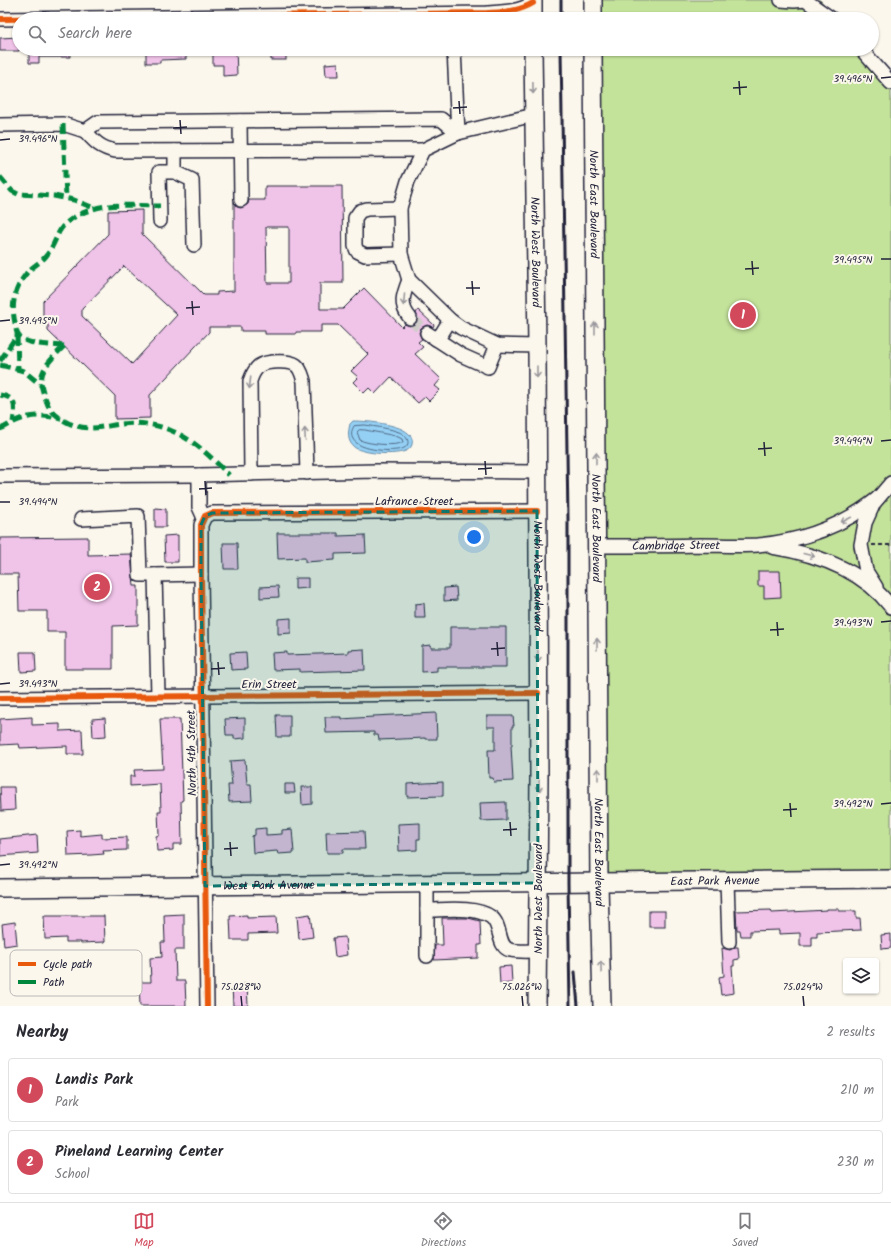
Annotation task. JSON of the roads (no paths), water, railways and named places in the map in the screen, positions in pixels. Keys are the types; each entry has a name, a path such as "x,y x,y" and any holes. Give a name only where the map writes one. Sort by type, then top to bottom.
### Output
{"main road":[{"path":"593,0 593,12"},
{"name":"North West Boulevard","path":"533,56 538,511 537,1006"},
{"name":"North East Boulevard","path":"593,56 599,883 602,1006"},
{"name":"East Park Avenue","path":"538,883 891,879"},
{"name":"West Park Avenue","path":"0,888 538,883"}],"street":[{"path":"781,0 806,0 822,12"},
{"path":"505,12 536,6"},
{"path":"0,19 12,19"},
{"path":"454,56 458,133"},
{"path":"867,56 891,83"},
{"path":"0,125 63,124 85,131 97,144 115,151 423,150 458,133 534,115"},
{"path":"85,131 98,122 441,119 458,133"},
{"path":"240,121 241,200"},
{"path":"423,150 408,181 400,208 401,254 409,280 450,320 461,328 497,345 537,346"},
{"path":"175,151 175,172"},
{"path":"160,221 159,172 175,172 192,180 194,245"},
{"path":"400,208 367,209 360,211 355,218 354,246 357,251 365,255 401,254"},
{"path":"409,280 403,299 403,306 405,312 410,318"},
{"path":"450,320 442,333 432,336 461,355 488,367 497,345"},
{"path":"251,474 250,381 252,373 260,365 273,362 286,362 295,365 302,371 304,387 307,473"},
{"path":"0,476 199,475 376,471 537,472"},
{"path":"199,475 199,507 204,518"},
{"path":"887,601 866,571 861,545 865,523 874,503 891,482"},
{"name":"Cambridge Street","path":"596,546 756,545 791,540 826,529 856,514 883,493"},
{"name":"Lafrance Street","path":"204,518 208,514 212,513 538,511"},
{"path":"81,519 138,516 140,575 201,574"},
{"name":"North 4th Street","path":"204,518 201,526 201,574 206,1006"},
{"name":"Cambridge Street","path":"756,545 793,551 825,560 850,573 887,601"},
{"path":"155,575 158,696"},
{"name":"Erin Street","path":"0,698 538,692"},
{"path":"727,881 730,942"},
{"path":"427,884 427,956"},
{"path":"427,910 462,910 492,917 504,947 509,950 538,951"}],"water":[{"path":"353,421 386,424 403,430 409,434 412,439 412,445 406,451 399,453 382,454 358,449 352,445 349,439 349,427"}],"tunnel":[{"path":"410,318 427,333"}],"railway":[{"path":"561,0 561,12"},
{"path":"561,56 568,519 568,883 570,1006"},
{"path":"575,972 578,1006"}],"place":[{"name":"Landis Park","path":"743,315"},
{"name":"Pineland Learning Center","path":"97,587"}]}
